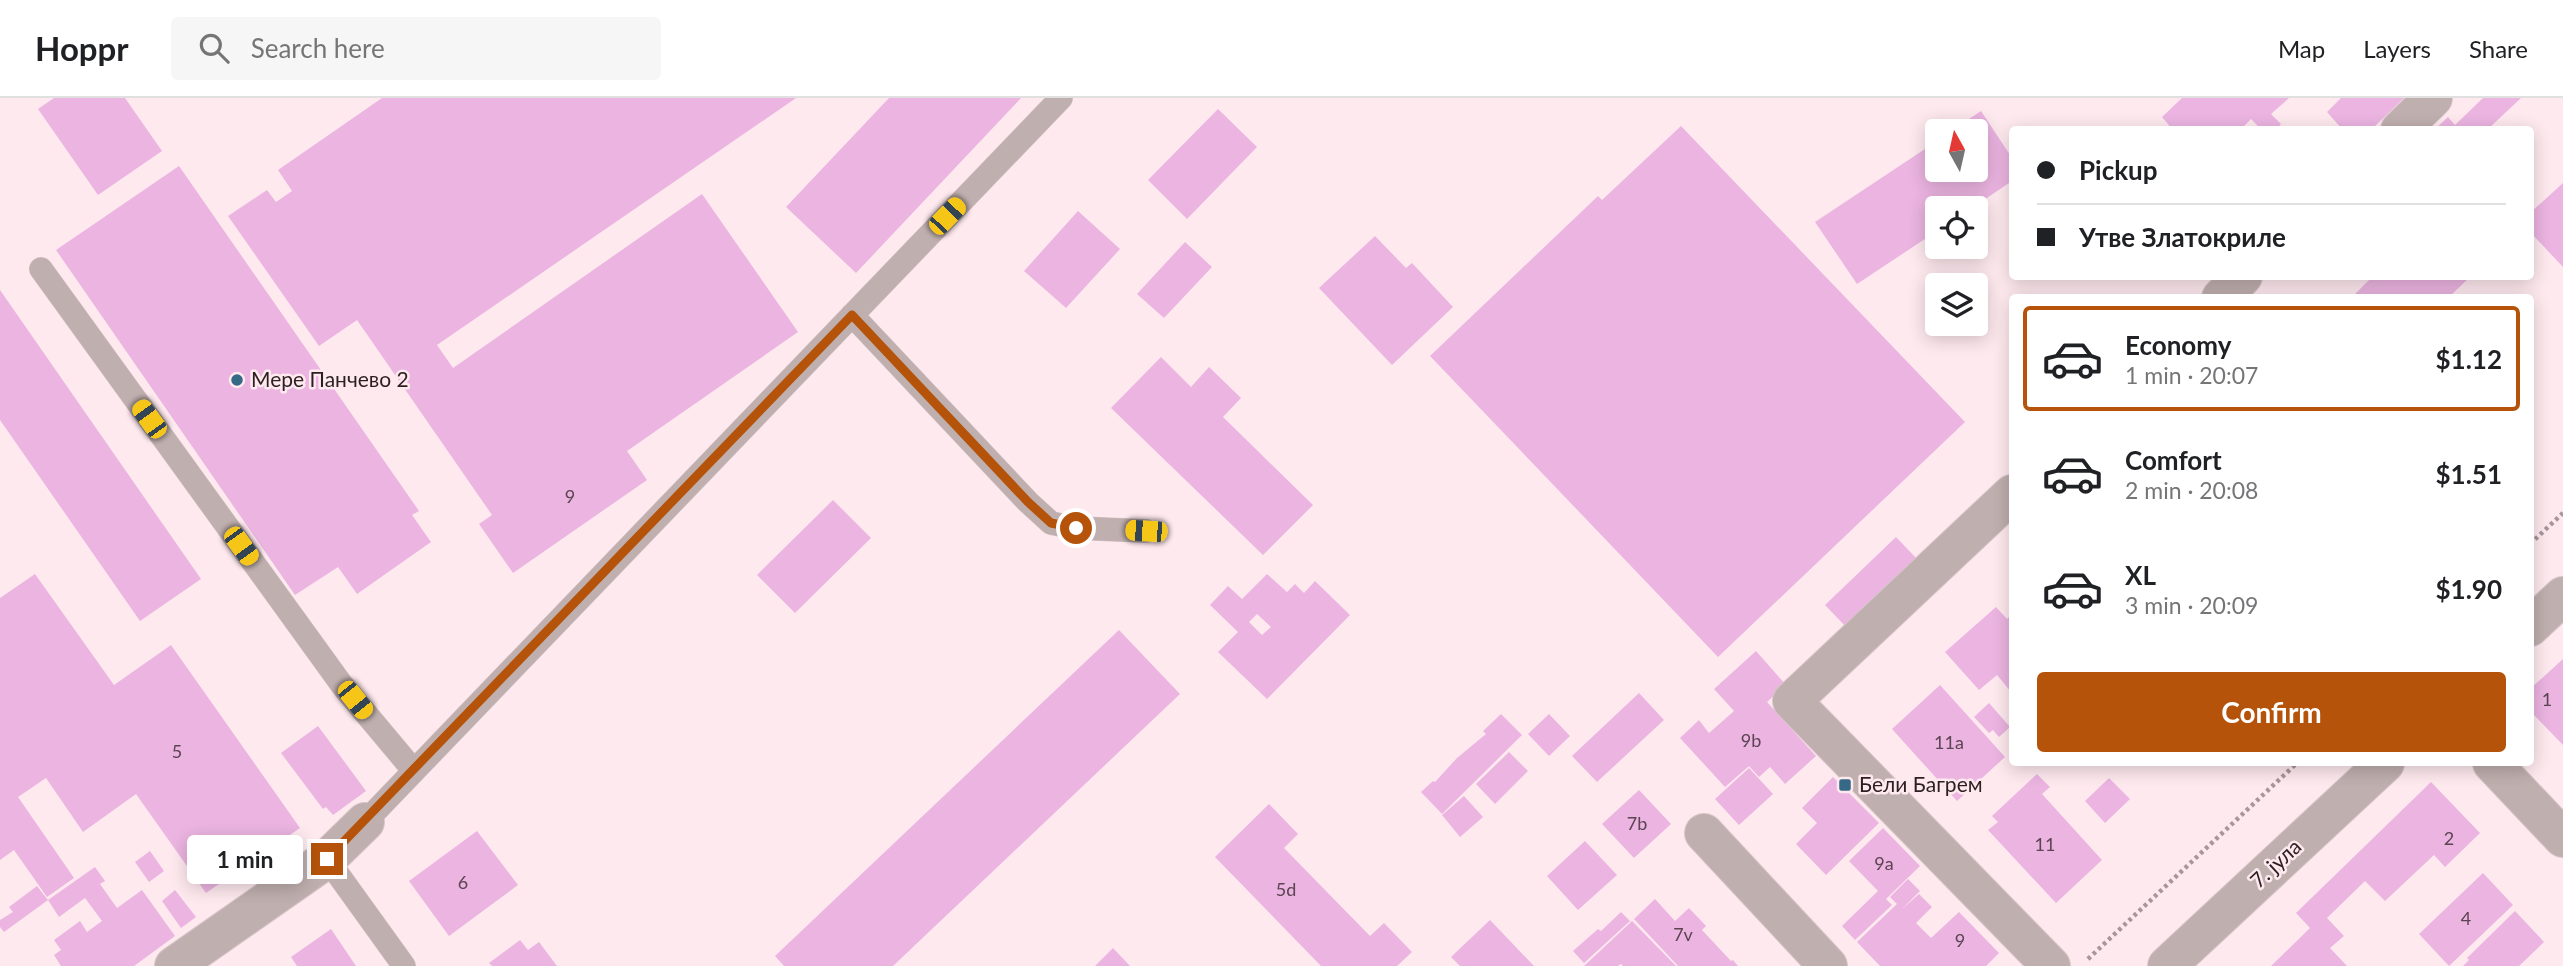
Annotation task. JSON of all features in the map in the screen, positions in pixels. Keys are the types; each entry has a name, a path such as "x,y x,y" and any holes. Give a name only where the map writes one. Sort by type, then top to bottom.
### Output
{"street":[{"path":"2404,126 2433,98"},
{"path":"2225,294 2240,280"},
{"path":"2009,497 1792,701 2051,966"},
{"path":"2534,623 2563,596"},
{"name":"7. јула","path":"2167,966 2382,766"},
{"path":"2495,766 2563,838"},
{"path":"174,966 327,859 365,822"},
{"path":"1704,833 1828,966"}],"lane":[{"path":"365,822 1061,98"},
{"path":"41,269 342,685 414,771"},
{"path":"852,315 1028,502 1051,523 1076,528 1146,531"},
{"path":"327,859 404,966"}],"path":[{"path":"2534,540 2563,513"},
{"path":"2081,966 2294,766"}],"building":[{"path":"54,98 125,98 162,151 98,195 38,109"},
{"path":"382,98 796,98 437,345 453,368 702,194 798,332 627,451 647,480 513,573 479,524 492,515 357,320 319,346 228,216 267,190 276,202 292,191 278,170"},
{"path":"889,98 1021,98 856,273 786,207"},
{"path":"2182,98 2289,98 2271,114 2281,124 2279,126 2258,126 2251,119 2244,126 2170,126 2162,117"},
{"path":"2341,98 2404,98 2375,126 2339,126 2327,112"},
{"path":"2483,98 2521,98 2491,126 2438,126 2448,117 2455,125"},
{"path":"1218,109 1257,147 1187,219 1148,180"},
{"path":"1981,111 1986,119 1969,119"},
{"path":"1988,122 2009,153 2009,183 1988,197 1925,196 1925,239 1857,284 1815,222 1925,149 1925,182 1988,182"},
{"path":"1681,126 1965,422 1718,657 1430,356 1598,196 1602,200"},
{"name":"Мере Панчево 2","path":"179,166 419,511 412,515 431,542 357,594 338,567 295,595 56,250"},
{"path":"2563,183 2563,267 2534,236 2534,209"},
{"path":"1078,211 1120,249 1066,308 1024,271"},
{"path":"1375,236 1406,268 1412,263 1453,307 1392,365 1319,288"},
{"path":"1185,242 1212,267 1164,318 1137,294"},
{"path":"2369,280 2467,280 2452,294 2355,294"},
{"path":"0,290 201,579 140,621 0,420"},
{"path":"1161,357 1191,387 1209,367 1241,398 1223,417 1313,505 1263,555 1111,408"},
{"path":"833,500 871,538 795,613 757,575"},
{"path":"1896,537 1918,560 1847,628 1825,605"},
{"path":"35,574 114,685 171,645 300,828 206,893 136,794 83,832 46,778 18,797 74,878 47,897 14,850 0,860 0,598"},
{"path":"1267,574 1287,592 1295,584 1304,593 1315,581 1350,615 1267,699 1218,652 1238,632 1210,605 1228,586 1242,599","holes":["1257,614 1271,627 1262,635 1249,622"]},
{"path":"1996,607 2007,619 2009,617 2009,689 1997,675 1979,690 1945,652"},
{"path":"1119,630 1180,694 893,966 784,966 775,956"},
{"path":"1756,651 1786,685 1767,702 1816,756 1785,784 1770,767 1759,777 1749,766 1725,787 1680,738 1699,720 1709,733 1734,711 1714,689"},
{"path":"2563,659 2563,745 2534,715 2534,685"},
{"path":"1940,685 2005,757 1957,801 1892,729"},
{"path":"1639,693 1664,720 1597,782 1572,756"},
{"path":"1989,703 2009,728 1999,737 1993,730 1989,733 1974,717"},
{"path":"1501,714 1522,735 1442,814 1421,792 1486,734 1483,731"},
{"path":"1549,714 1570,736 1549,756 1528,734"},
{"path":"318,726 366,791 333,815 326,807 323,809 281,753"},
{"path":"1509,752 1528,771 1495,804 1476,784"},
{"path":"1749,768 1773,794 1739,825 1715,799"},
{"path":"2037,774 2050,787 2042,794 2102,860 2056,903 1988,830 1998,822 1992,816"},
{"path":"1833,777 1879,823 1826,875 1796,844 1817,823 1802,808"},
{"path":"2109,778 2130,799 2105,823 2085,801"},
{"path":"2431,782 2480,833 2445,867 2434,855 2385,901 2365,881 2327,918 2344,936 2330,948 2347,966 2271,966 2310,928 2296,913"},
{"path":"1639,790 1671,824 1634,858 1602,824"},
{"path":"1464,796 1483,817 1460,837 1442,815"},
{"path":"1269,804 1298,834 1284,848 1370,936 1384,923 1412,952 1397,966 1321,966 1215,857"},
{"path":"1883,828 1920,866 1886,899 1892,905 1855,940 1842,926 1878,891 1849,861"},
{"path":"477,831 518,885 449,936 409,881"},
{"path":"1585,841 1617,875 1578,910 1547,876"},
{"path":"150,851 164,871 149,882 135,862"},
{"path":"95,867 105,881 100,884 117,908 142,890 175,936 134,966 61,966 54,955 61,950 54,940 80,921 87,932 102,921 85,898 59,917 48,900"},
{"path":"2483,873 2513,905 2449,966 2419,934"},
{"path":"1908,879 1920,891 1902,909 1919,894 1932,907 1916,923 1931,938 1959,912 1999,953 1986,966 1880,966 1857,942 1897,904 1890,897"},
{"path":"37,886 48,900 4,932 0,927 0,920 13,912 9,907"},
{"path":"175,890 196,917 181,928 162,901"},
{"path":"1655,899 1675,921 1689,908 1706,926 1702,930 1738,966 1678,966 1634,919"},
{"path":"2515,911 2544,942 2519,966 2463,966 2469,960 2467,958"},
{"path":"1621,912 1630,921 1584,963 1573,951 1598,929 1601,931"},
{"path":"1490,920 1534,966 1460,966 1451,957"},
{"path":"1632,921 1676,966 1584,966"},
{"path":"331,929 356,966 297,966 291,957"},
{"path":"520,940 528,950 539,942 557,966 492,966 489,963"},
{"path":"1113,948 1130,966 1095,966"}],"place":[{"name":"Мере Панчево 2","path":"237,380"},
{"name":"Бели Багрем","path":"1845,785"}],"route":[{"path":"327,859 852,315 1028,502 1051,523 1076,528"}]}
